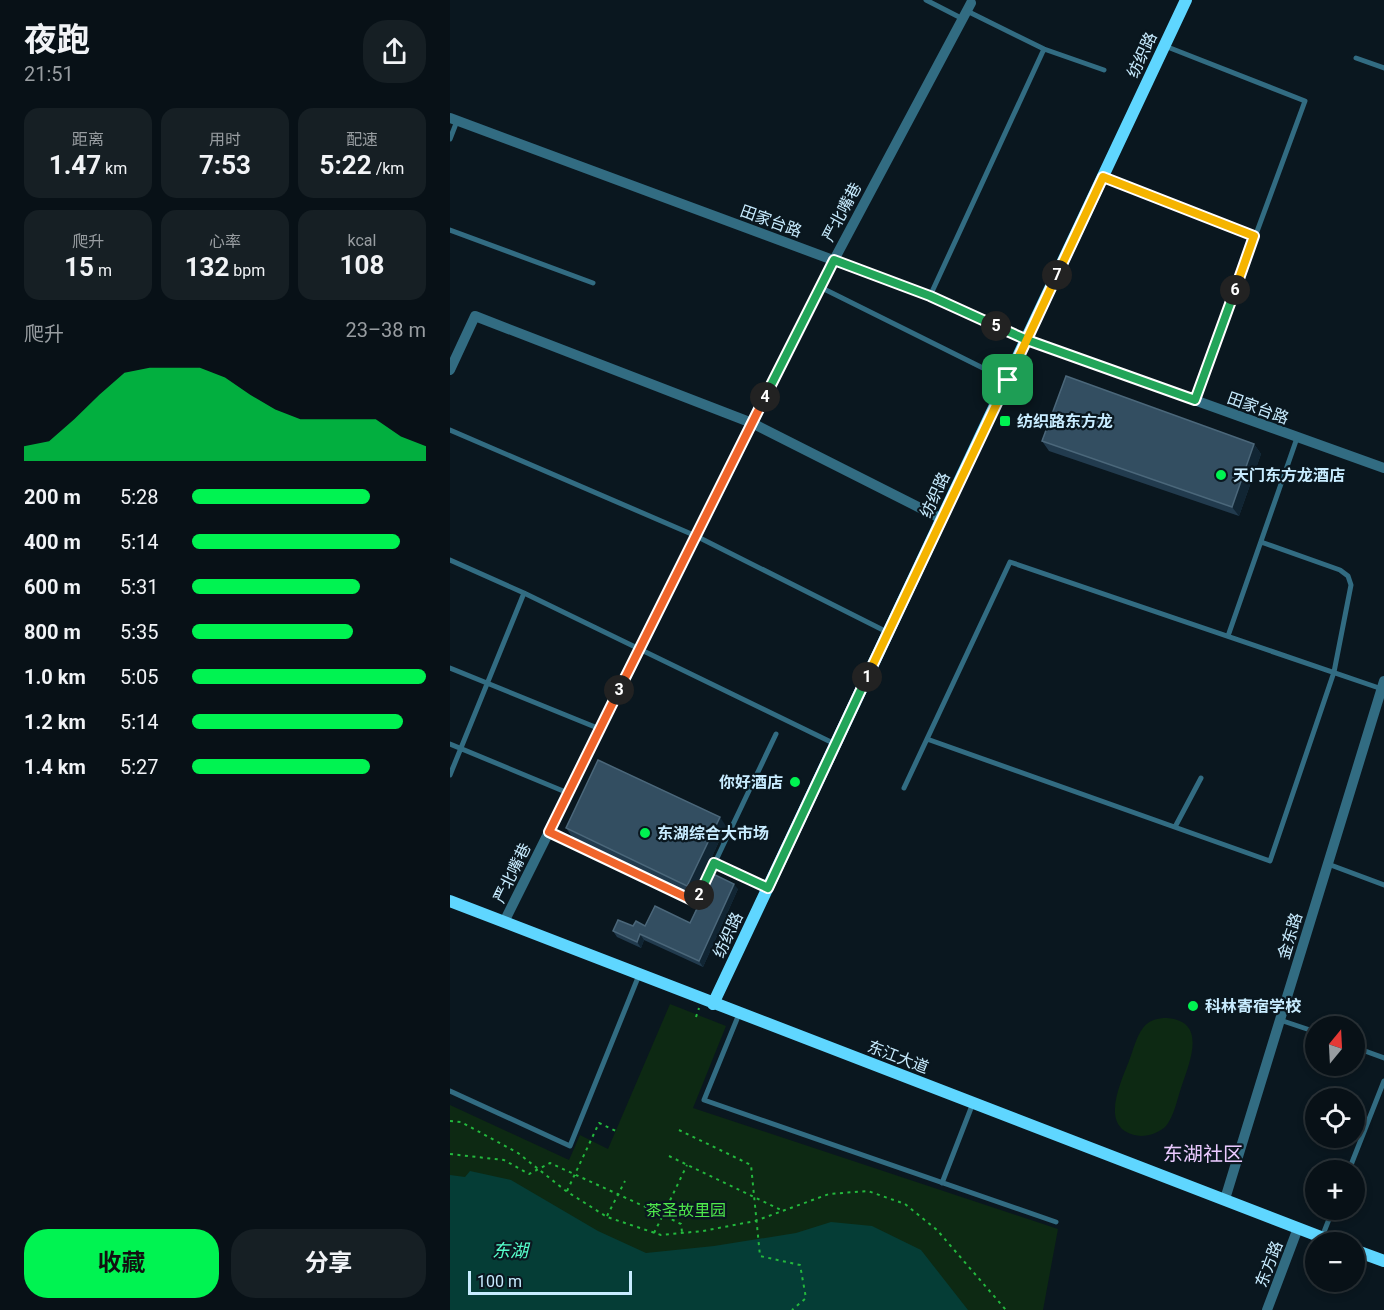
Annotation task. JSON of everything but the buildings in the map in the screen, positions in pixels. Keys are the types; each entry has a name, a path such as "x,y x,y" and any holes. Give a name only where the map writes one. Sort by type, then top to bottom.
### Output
{"street":[{"name":"纺织路","path":"713,1005 1186,0"},
{"name":"严北嘴巷","path":"504,922 820,287 967,11"},
{"name":"田家台路","path":"453,120 930,296 1027,340 1384,468"},
{"path":"450,370 475,316 752,423 942,519"},
{"name":"金东路","path":"1225,1199 1383,687"},
{"name":"东江大道","path":"450,901 713,1005 1309,1232"},
{"name":"东方路","path":"1267,1310 1298,1228"},
{"path":"1365,1254 1384,1261"}],"lane":[{"path":"926,0 967,11 1044,49 1104,70"},
{"path":"1165,46 1305,101 1195,400"},
{"path":"930,296 1044,49"},
{"path":"1356,58 1384,68"},
{"path":"450,139 453,120"},
{"path":"1103,177 1254,236"},
{"path":"450,230 593,284"},
{"path":"820,287 1008,380"},
{"path":"450,430 696,536 888,633"},
{"path":"1228,636 1297,438"},
{"path":"927,739 1270,861 1334,672 1351,585 1348,576 1340,570 1261,542"},
{"path":"450,560 524,592 835,744"},
{"path":"904,788 1010,561 1383,687"},
{"path":"450,775 524,592"},
{"path":"450,668 600,729"},
{"path":"549,832 696,902 776,734"},
{"path":"450,744 568,793"},
{"path":"1175,827 1202,778"},
{"path":"714,863 768,888"},
{"path":"1328,864 1384,885"},
{"path":"450,1091 570,1146 639,975"},
{"path":"739,1014 704,1100 1056,1222"},
{"path":"1280,1020 1305,1028"},
{"path":"1365,1051 1384,1058"},
{"path":"1353,1160 1384,1081"},
{"path":"942,1183 973,1103"}],"path":[{"path":"450,1121 461,1122 518,1153 566,1191 607,1217 654,1233 683,1233 755,1221 829,1194 868,1191 905,1204 937,1230 1006,1310"},
{"path":"566,1191 599,1123 618,1132"},
{"path":"680,1130 750,1165 759,1256 800,1265 806,1298 792,1310"},
{"path":"450,1154 504,1161 529,1174 550,1163 681,1224 683,1233"},
{"path":"669,1156 783,1211"},
{"path":"654,1233 687,1165"},
{"path":"607,1217 625,1181"}],"green space":[{"name":"茶圣故里园","path":"670,1004 726,1026 693,1108 1058,1229 1043,1310 450,1310 450,1105 569,1160 580,1135 608,1149"},
{"path":"1163,1018 1177,1020 1186,1025 1193,1043 1175,1108 1169,1122 1158,1132 1141,1136 1127,1133 1119,1126 1115,1117 1117,1094 1141,1032 1149,1022"}],"water":[{"name":"东湖","path":"470,1171 511,1180 598,1231 646,1253 714,1246 796,1233 831,1222 872,1226 921,1250 968,1310 450,1310 450,1175 465,1177"}],"place":[{"name":"纺织路东方龙","path":"1005,421"},
{"name":"天门东方龙酒店","path":"1221,475"},
{"name":"你好酒店","path":"795,782"},
{"name":"东湖综合大市场","path":"645,833"},
{"name":"科林寄宿学校","path":"1193,1006"}],"district":[{"name":"东湖社区","path":"1203,1154"}],"route":[{"path":"1008,380 768,888 714,863 696,902 549,832 834,260 930,296 1027,340 1195,400 1254,236 1103,177 1065,259 1027,340 1008,380"}]}
